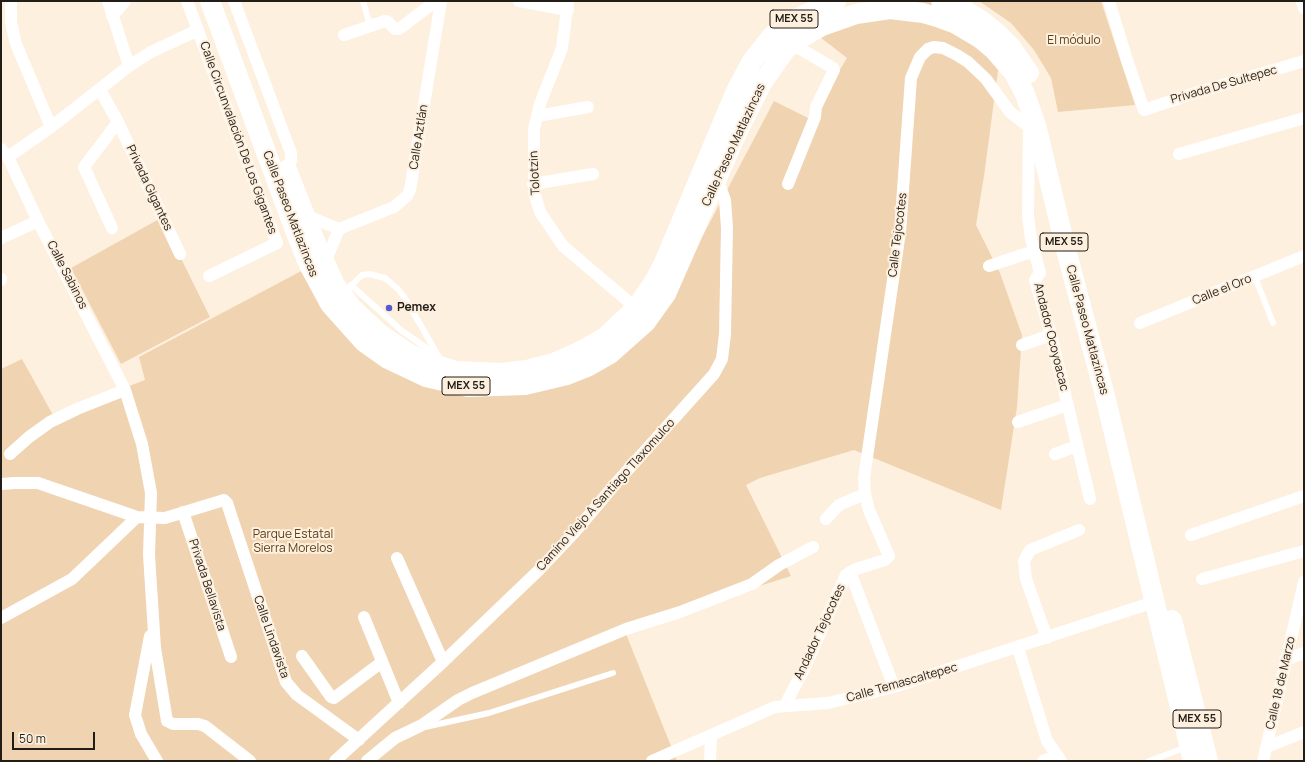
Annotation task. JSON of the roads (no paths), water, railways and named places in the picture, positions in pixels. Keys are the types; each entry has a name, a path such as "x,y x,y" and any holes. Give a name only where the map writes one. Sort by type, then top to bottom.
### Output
{"highway":[{"name":"Calle Paseo Matlazincas","path":"210,1 309,265 330,304 360,338 388,360 415,373 455,385 482,387 542,382 587,367 622,344 646,322 660,304 712,171 736,91 760,49 781,28 793,20 836,1"},
{"name":"Calle Paseo Matlazincas","path":"224,1 304,215 324,264 346,291 367,324 394,345 408,353 441,361 471,373 522,371 554,363 582,351 604,338 636,308 654,282 712,171 737,133 762,82 776,62 792,44 828,24 856,14 874,10 907,11 940,18 954,23 981,39 1007,63 1020,84 1033,126 1104,392 1191,754"},
{"name":"Calle Paseo Matlazincas","path":"941,1 958,7 981,20 998,34 1019,57 1039,91 1208,761"}],"street":[{"path":"11,1 6,24 51,127"},
{"path":"108,1 129,66"},
{"path":"112,16 125,1"},
{"name":"Calle Circunvalación De Los Gigantes","path":"188,1 277,243 209,276"},
{"path":"234,1 291,153 291,160 287,169"},
{"path":"344,35 385,22 389,23 395,29 399,28 436,1"},
{"name":"Calle Aztlán","path":"339,229 394,206 407,196 410,190 441,1"},
{"path":"519,1 568,6"},
{"name":"Privada De Sultepec","path":"1109,1 1144,110 1192,94 1304,61"},
{"path":"1302,1 1304,8"},
{"name":"Tolotzin","path":"568,6 562,48 537,116 533,142 533,184 540,212 563,246 636,308"},
{"name":"Calle Sabinos","path":"153,620 149,555 151,518 148,466 125,390 4,153 51,127 129,66 151,52 198,30"},
{"path":"788,184 815,117 816,106 834,70 792,44"},
{"name":"Calle Tejocotes","path":"885,560 889,556 869,510 865,494 864,478 900,232 910,83 920,57 928,49 934,47 943,48 957,55 978,72 1006,108 1033,126"},
{"name":"Privada Gigantes","path":"100,90 118,122 180,254"},
{"path":"230,116 244,92"},
{"path":"537,116 588,107"},
{"path":"1179,154 1304,118"},
{"path":"112,228 84,167 118,122"},
{"name":"Andador Ocoyoacac","path":"1033,126 1028,200 1029,228 1040,273 1035,280 1051,335 1090,499"},
{"name":"Camino Viejo A Santiago Tlaxomulco","path":"335,761 523,586 573,534 719,367 722,359 725,334 727,220 725,200 712,171"},
{"path":"533,184 593,174"},
{"path":"304,215 339,229 324,264"},
{"path":"1,238 38,221"},
{"path":"989,266 1034,251"},
{"name":"Calle el Oro","path":"1140,323 1304,256"},
{"path":"1022,345 1051,335"},
{"path":"10,454 29,437 50,422 77,409 125,390"},
{"path":"1018,422 1067,405"},
{"path":"1055,454 1077,446"},
{"path":"1,484 15,482 38,483 137,517 165,518 183,512"},
{"path":"826,519 839,506 865,494"},
{"path":"1191,535 1304,496"},
{"name":"Calle Lindavista","path":"183,512 222,500 227,503 286,682 297,695 359,740"},
{"name":"Privada Bellavista","path":"183,512 231,657"},
{"path":"1,618 72,579 137,517"},
{"path":"1047,638 1026,578 1024,566 1026,555 1033,549 1079,530"},
{"path":"367,761 385,745 458,700 495,682 621,631 680,612 752,584 779,565 813,547"},
{"path":"1202,579 1304,551"},
{"path":"397,558 443,662"},
{"name":"Andador Tejocotes","path":"785,705 804,669 843,580 850,572 885,560"},
{"path":"850,572 894,687"},
{"name":"Calle 18 de Marzo","path":"1263,761 1304,582"},
{"name":"Calle Temascaltepec","path":"652,761 766,709 785,705 828,703 894,687 1018,648 1154,602"},
{"path":"364,618 399,703"},
{"path":"153,620 156,660 166,718 169,723 198,724 205,726 250,761"},
{"path":"153,620 135,715 137,728 157,761"},
{"path":"1018,648 1047,741 1059,758 1043,761"},
{"path":"1285,660 1304,653"},
{"path":"302,656 331,697 334,698 382,662"},
{"path":"1266,747 1304,732"},
{"path":"710,761 711,735"}],"lane":[{"path":"363,1 370,26"},
{"path":"346,291 359,277 369,274 378,275 392,283 412,310 441,361"},
{"path":"1255,277 1272,323"},
{"path":"413,729 489,713 613,674"},
{"path":"1149,761 1191,754"}],"place":[{"name":"Pemex","path":"389,308"}],"park label":[{"name":"El módulo","path":"1074,41"},
{"name":"Parque Estatal Sierra Morelos","path":"293,542"}]}
